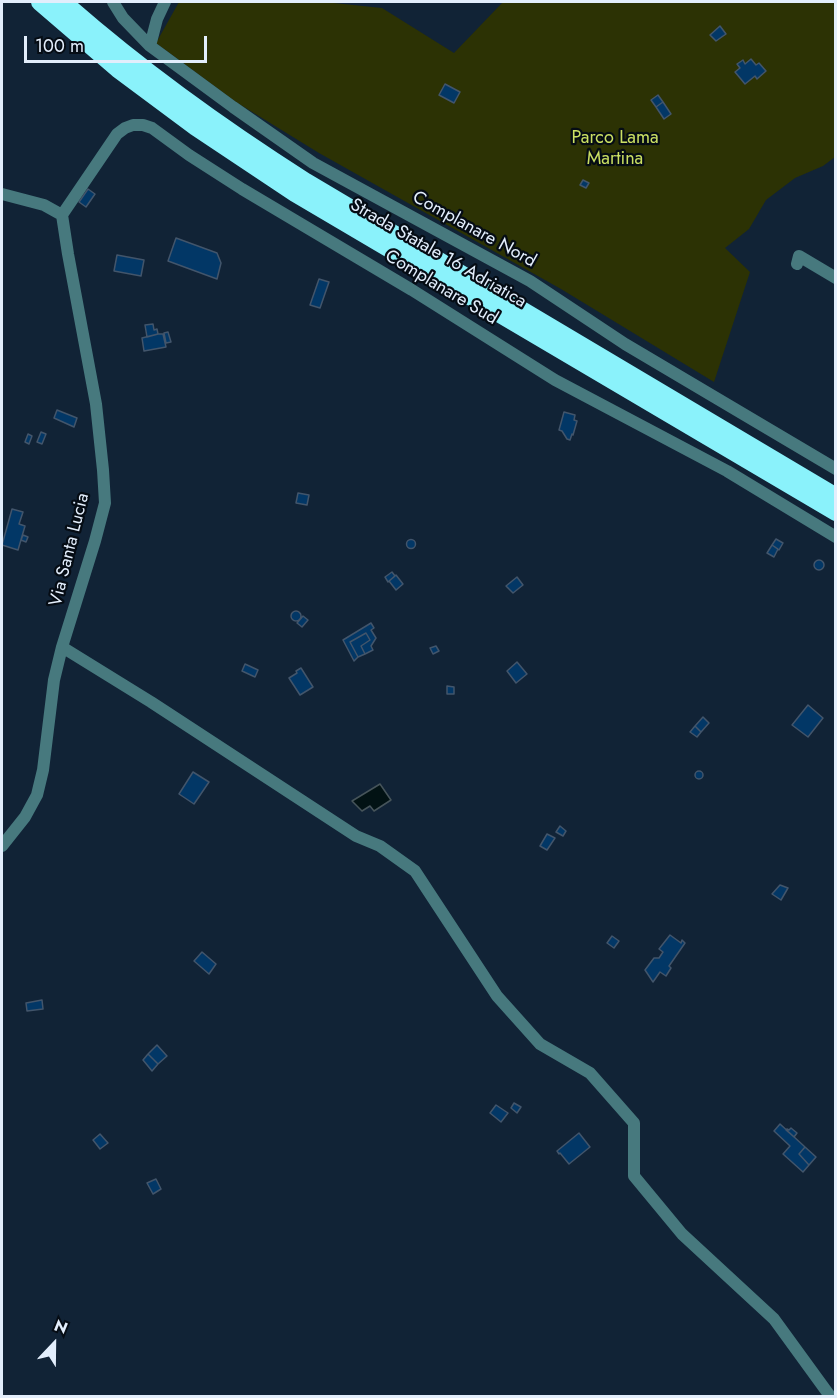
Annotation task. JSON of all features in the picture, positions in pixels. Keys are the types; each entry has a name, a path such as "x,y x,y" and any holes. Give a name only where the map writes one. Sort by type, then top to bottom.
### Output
{"highway":[{"name":"Strada Statale 16 Adriatica","path":"40,2 118,69 195,128 286,188 836,512"},
{"name":"Strada Statale 16 Adriatica","path":"63,2 147,72 203,114 306,182 836,497"},
{"path":"69,2 83,19"}],"street":[{"name":"Complanare Nord","path":"113,2 123,18 150,46 313,164 530,281 625,344 836,470"},
{"path":"150,46 157,19 165,2"},
{"name":"Complanare Sud","path":"62,215 117,134 134,125 152,128 189,155 252,195 412,290 555,380 727,471 836,537"},
{"path":"2,194 44,205 62,215"},
{"name":"Via Santa Lucia","path":"2,846 25,817 37,795 43,770 54,680 105,503 96,404 62,215"},
{"path":"797,264 799,256 836,278"},
{"path":"62,647 357,836 380,846 415,871 497,996 540,1044 591,1073 634,1123 634,1176 682,1234 774,1319 830,1396"}],"green space":[{"name":"Parco Lama Martina","path":"179,2 324,2 382,8 454,53 503,2 835,2 835,157 823,166 795,178 766,200 749,229 725,248 750,272 714,382 561,289 319,153 236,102 156,43"}],"shaded area":[{"path":"380,784 391,800 374,811 370,806 362,811 352,801"}],"building":[{"path":"720,26 726,34 716,41 710,35"},
{"path":"751,59 756,65 759,63 766,71 757,79 755,76 745,84 735,72 740,68 737,64 743,60 745,64"},
{"path":"445,84 460,92 454,103 439,95"},
{"path":"658,95 663,102 656,107 651,100"},
{"path":"663,102 671,114 664,119 656,107"},
{"path":"583,180 589,183 586,188 580,185"},
{"path":"88,189 95,194 86,207 79,202"},
{"path":"176,238 217,253 221,263 217,279 168,261"},
{"path":"117,255 144,260 141,276 114,271"},
{"path":"319,279 329,282 320,308 310,305"},
{"path":"153,324 158,334 147,337 145,325"},
{"path":"168,332 171,342 166,343 164,333"},
{"path":"163,334 166,347 144,351 142,338"},
{"path":"57,410 77,418 74,427 54,418"},
{"path":"564,412 575,415 574,420 577,421 570,440 559,430"},
{"path":"41,432 46,434 42,444 37,442"},
{"path":"28,434 32,436 29,444 25,442"},
{"path":"298,493 309,495 307,505 296,503"},
{"path":"12,509 23,512 19,524 25,526 18,550 2,545"},
{"path":"23,535 28,537 26,542 21,540"},
{"path":"411,539 416,544 411,549 406,544"},
{"path":"776,539 783,543 779,550 772,545"},
{"path":"772,545 778,549 774,557 767,553"},
{"path":"819,560 824,565 819,570 814,565"},
{"path":"392,572 395,576 388,582 385,577"},
{"path":"396,575 403,584 396,590 389,581"},
{"path":"517,577 523,585 513,593 506,586"},
{"path":"296,611 301,616 296,621 291,616"},
{"path":"303,616 308,620 302,627 297,623"},
{"path":"371,623 374,628 371,630 376,638 371,646 373,650 365,654 361,646 370,640 366,633 350,642 358,657 354,661 343,640"},
{"path":"366,633 370,640 361,646 365,654 358,657 350,642"},
{"path":"436,646 439,651 433,654 430,648"},
{"path":"517,662 527,674 516,683 507,671"},
{"path":"245,664 258,670 255,677 242,671"},
{"path":"301,668 313,687 300,695 289,678"},
{"path":"447,686 454,687 454,694 447,694"},
{"path":"808,705 823,718 808,737 792,725"},
{"path":"703,717 709,723 701,732 695,726"},
{"path":"695,726 701,732 697,737 690,732"},
{"path":"699,771 703,775 699,779 695,775"},
{"path":"193,772 209,782 194,804 179,794"},
{"path":"560,826 566,831 563,836 556,832"},
{"path":"547,834 555,838 547,850 540,846"},
{"path":"780,885 788,888 781,900 772,894"},
{"path":"670,935 681,943 682,940 685,943 669,966 671,968 666,976 660,972 653,982 645,970 654,958 659,958 663,952 659,949"},
{"path":"612,936 619,941 614,948 607,943"},
{"path":"202,952 216,964 209,974 194,961"},
{"path":"42,1000 43,1009 27,1011 26,1003"},
{"path":"157,1045 167,1056 158,1064 148,1054"},
{"path":"148,1054 158,1064 152,1071 143,1060"},
{"path":"514,1103 521,1107 517,1113 511,1108"},
{"path":"496,1105 508,1113 501,1122 490,1113"},
{"path":"780,1124 805,1147 799,1154 809,1165 803,1172 783,1154 790,1146 774,1131"},
{"path":"791,1128 797,1133 794,1137 786,1130"},
{"path":"579,1133 590,1147 569,1164 557,1151"},
{"path":"100,1134 108,1143 100,1149 93,1140"},
{"path":"805,1147 816,1157 809,1165 799,1154"},
{"path":"156,1179 161,1189 153,1194 147,1183"}]}
